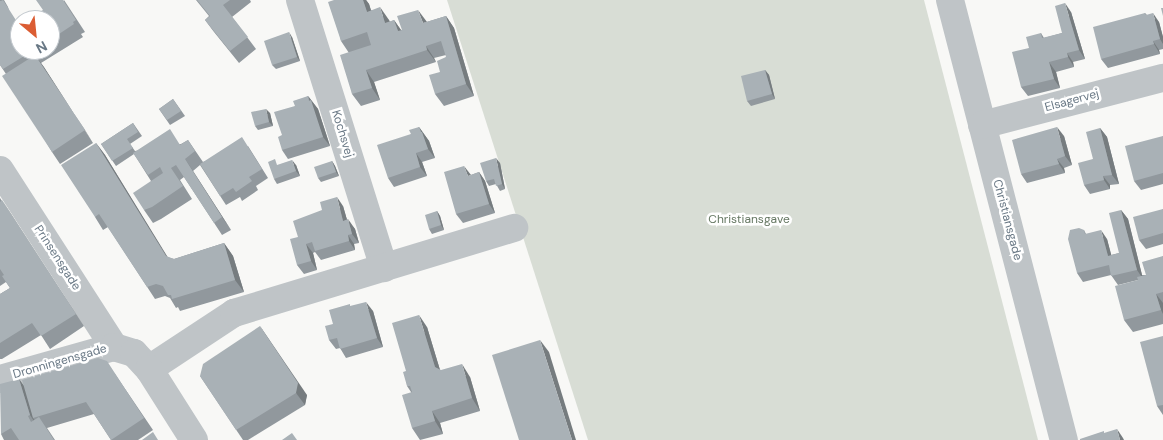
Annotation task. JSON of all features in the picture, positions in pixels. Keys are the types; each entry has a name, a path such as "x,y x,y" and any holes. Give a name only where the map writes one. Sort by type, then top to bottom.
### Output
{"street":[{"name":"Kochsvej","path":"300,0 384,268"},
{"name":"Christiansgade","path":"950,0 1064,440"},
{"name":"Elsagervej","path":"982,125 1163,78"},
{"name":"Prinsensgade","path":"0,170 114,347"},
{"path":"149,369 234,313 514,228"},
{"name":"Dronningensgade","path":"0,379 114,347 134,353 149,369 194,440"}],"green space":[{"name":"Christiansgave","path":"447,0 924,0 1038,440 588,440"}],"building":[{"path":"3,0 10,11 10,60 18,60 3,69 0,65 0,1"},
{"path":"36,0 63,0 76,20 73,22 74,24 60,33 60,10 43,10"},
{"path":"197,0 230,0 223,5 248,37 230,51 205,20 210,16"},
{"path":"334,0 363,0 367,12 380,7 385,23 394,20 398,31 402,30 397,16 418,10 423,23 446,16 466,84 435,94 429,75 440,72 437,61 446,57 441,41 426,46 427,50 366,70 372,88 352,94 340,55 371,45 367,32 341,41 328,2"},
{"path":"1065,3 1079,50 1067,53 1068,57 1049,62 1054,79 1021,87 1012,52 1029,48 1026,37 1041,33 1042,38 1062,33 1055,6"},
{"path":"1145,13 1146,15 1153,13 1160,39 1153,41 1154,44 1101,59 1093,27"},
{"path":"289,32 297,57 272,65 264,41"},
{"path":"27,60 38,60 85,130 52,152 2,76"},
{"path":"765,70 772,94 747,101 741,76"},
{"path":"308,96 323,137 282,150 278,137 282,135 274,112 295,106 293,101"},
{"path":"173,99 181,111 167,120 159,109"},
{"path":"266,109 269,122 255,126 251,112"},
{"path":"133,123 138,132 127,139 133,148 112,161 101,144"},
{"path":"419,127 428,149 416,153 420,167 388,178 377,145 411,134 409,130"},
{"path":"1057,127 1065,156 1057,159 1059,164 1021,174 1012,140"},
{"path":"1100,128 1112,175 1103,176 1104,180 1084,185 1078,163 1093,159 1086,132"},
{"path":"170,129 180,145 188,140 195,151 185,159 222,217 214,223 176,165 171,168 183,186 152,207 144,210 133,193 163,173 160,167 148,175 133,153"},
{"path":"1163,136 1163,173 1134,181 1125,146"},
{"path":"242,137 262,169 249,177 252,181 236,192 233,188 220,196 200,164"},
{"path":"96,143 166,256 174,259 224,243 235,280 172,299 163,286 156,284 147,287 99,214 95,217 61,165"},
{"path":"496,158 502,184 496,186 494,179 486,181 480,163"},
{"path":"275,159 277,165 292,160 296,171 274,179 268,162"},
{"path":"332,161 336,172 318,178 314,167"},
{"path":"464,166 468,176 479,172 489,204 456,214 444,172"},
{"path":"337,197 343,221 348,219 352,234 348,235 349,241 315,251 312,242 306,244 311,261 297,265 290,239 298,237 293,221 322,210 320,202"},
{"path":"2,200 76,314 41,336 32,323 0,343 0,294 10,288 0,269 0,202"},
{"path":"1163,209 1163,233 1139,240 1133,217"},
{"path":"1121,210 1137,270 1111,276 1109,265 1077,273 1068,239 1070,230 1079,228 1084,230 1085,234 1101,230 1108,256 1119,253 1109,213"},
{"path":"437,211 441,225 429,229 425,215"},
{"path":"1163,256 1163,292 1156,294 1161,310 1124,320 1115,286 1138,280 1137,277 1146,275 1142,262"},
{"path":"366,302 377,338 340,349 337,338 329,340 325,326 333,324 329,310"},
{"path":"419,315 435,367 441,370 462,364 472,398 432,411 435,421 412,428 402,395 412,392 410,386 407,386 403,372 406,371 392,323"},
{"path":"260,326 298,383 296,393 236,430 200,376 203,364"},
{"path":"1163,336 1163,405 1157,406 1140,342"},
{"path":"540,340 572,440 519,440 492,355"},
{"path":"98,358 107,361 144,418 111,440 86,402 33,418 22,380"},
{"path":"19,379 31,422 39,417 54,440 19,440 11,428 1,434 0,384"},
{"path":"1117,429 1120,440 1080,440 1104,431 1104,433"},
{"path":"153,432 158,440 142,440"},
{"path":"292,433 297,440 282,440"}]}
